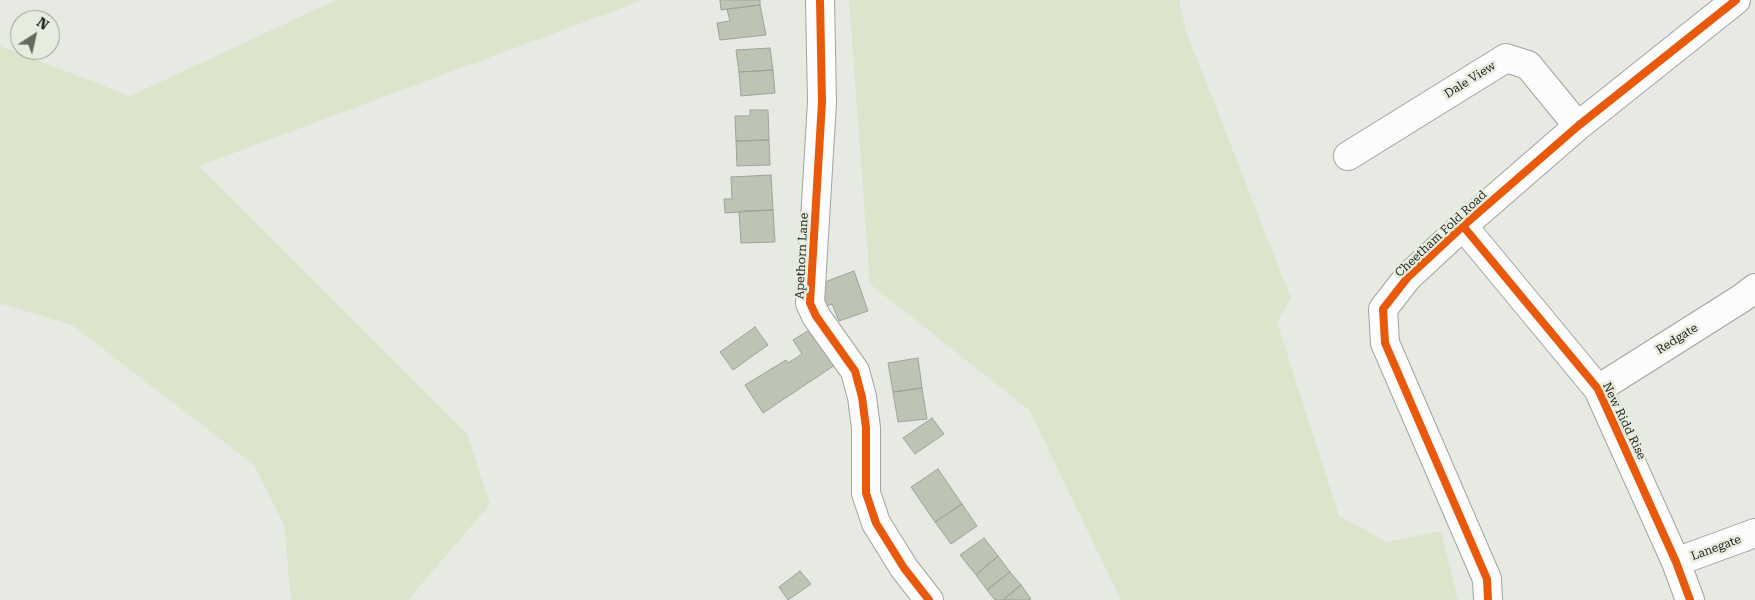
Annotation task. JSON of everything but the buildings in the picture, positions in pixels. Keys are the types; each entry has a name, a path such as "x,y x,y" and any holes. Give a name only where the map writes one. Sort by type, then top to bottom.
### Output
{"street":[{"name":"Apethorn Lane","path":"820,0 822,102 810,303 816,316 855,371 862,397 866,428 866,494 876,523 904,568 929,600"},
{"name":"Cheetham Fold Road","path":"1488,600 1487,579 1385,343 1383,309 1408,277 1578,126 1736,0"},
{"name":"Dale View","path":"1348,156 1506,58 1528,65 1578,126"},
{"name":"New Ridd Rise","path":"1464,226 1598,389 1676,562 1690,600"},
{"name":"Redgate","path":"1598,389 1755,288"},
{"name":"Lanegate","path":"1676,562 1755,533"}],"green space":[{"path":"336,0 643,0 199,166 467,434 490,504 408,600 291,600 284,525 254,465 72,325 0,305 0,46 10,50 10,60 36,60 130,96"},
{"path":"849,0 1179,0 1186,31 1291,298 1277,322 1339,516 1387,542 1441,531 1458,600 1121,600 1029,410 870,284"}],"cycle path":[{"path":"820,0 822,102 810,303 816,316 855,371 862,397 866,428 866,493 876,523 904,568 929,600"},
{"path":"1488,600 1487,579 1385,343 1383,309 1408,277 1463,226 1578,126 1736,0"},
{"path":"1463,226 1598,389 1676,562 1690,600"}]}
